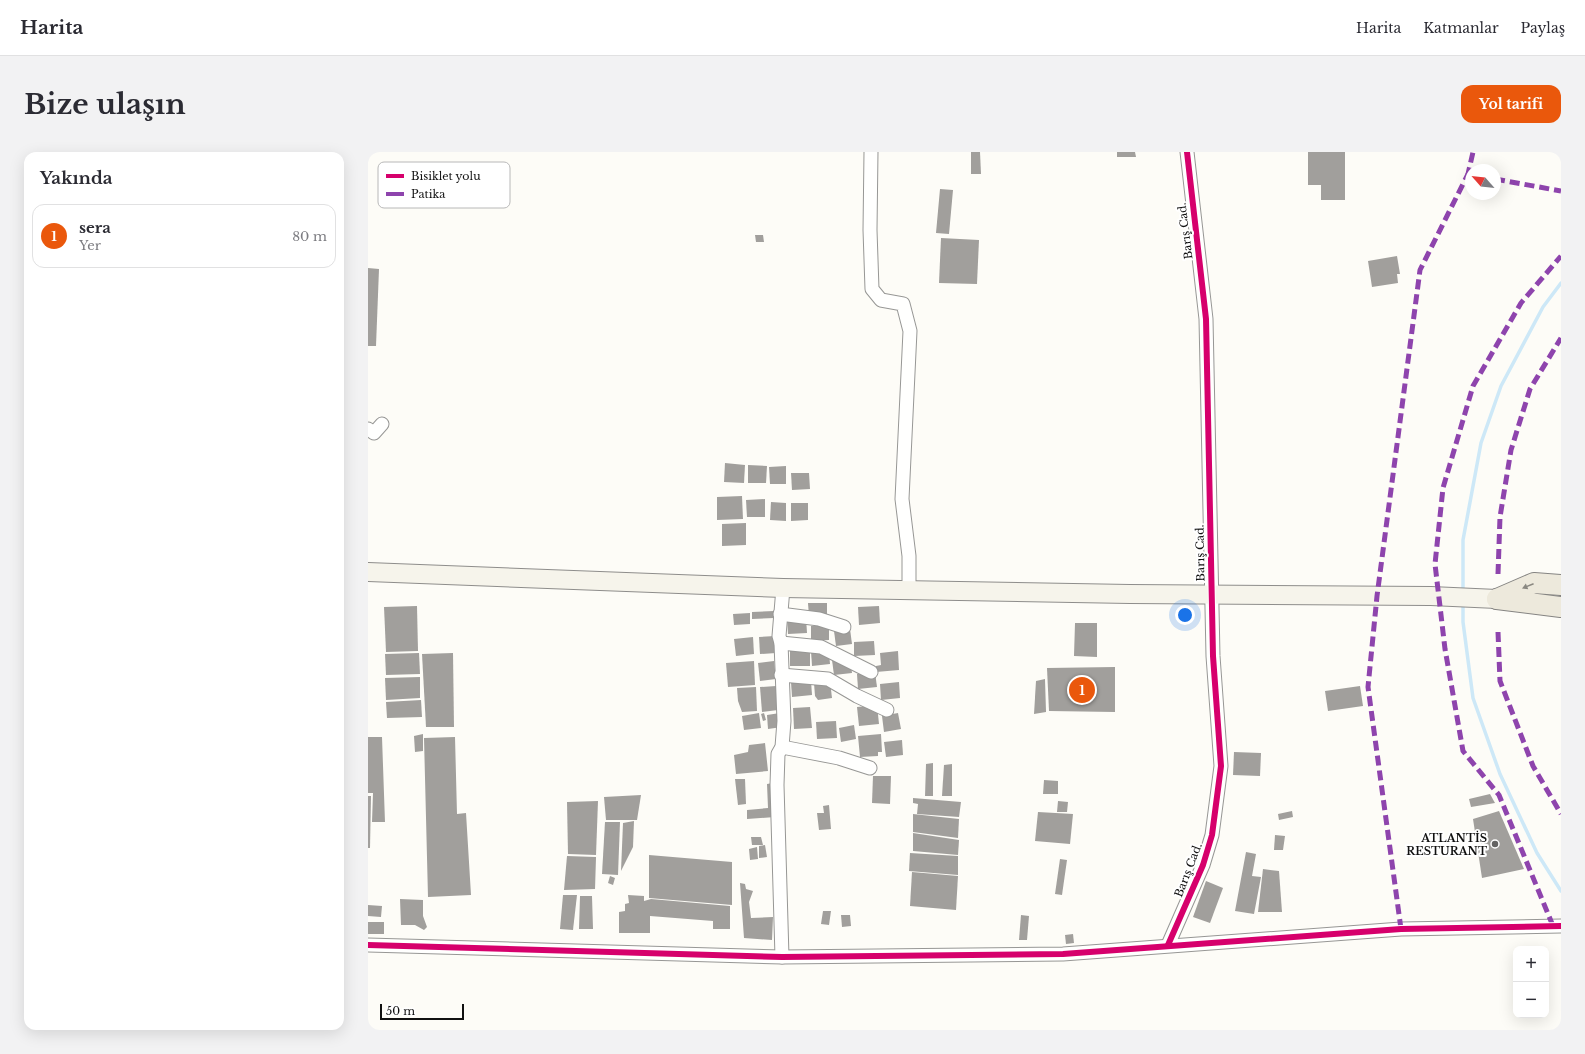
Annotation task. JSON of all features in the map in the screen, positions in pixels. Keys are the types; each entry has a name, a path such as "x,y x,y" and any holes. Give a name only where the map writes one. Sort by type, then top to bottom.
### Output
{"main road":[{"path":"368,572 783,588 1431,596 1497,599 1561,607"},
{"path":"1497,599 1534,584 1561,585"}],"street":[{"path":"871,152 870,230 872,289 881,300 903,304 910,331 902,499 909,556 909,590"},
{"name":"Barış Cad.","path":"1168,946 1203,865 1212,835 1221,766 1213,656 1206,319 1186,152"},
{"path":"368,429 374,433 382,424"},
{"path":"782,957 777,785 778,754 782,747 784,721 781,675 781,643 779,636 783,588"},
{"path":"780,614 819,619 844,627"},
{"path":"781,643 821,647 871,672"},
{"path":"781,675 828,679 857,696 887,710"},
{"path":"782,747 839,758 870,768"},
{"path":"368,945 782,957 1063,954 1401,928 1557,926"}],"building":[{"path":"971,152 980,152 981,174 971,174"},
{"path":"1117,152 1135,152 1136,157 1117,157"},
{"path":"1308,152 1345,152 1345,200 1321,200 1321,185 1308,185"},
{"path":"940,189 953,190 949,234 936,233"},
{"path":"755,235 763,235 764,242 756,242"},
{"path":"941,238 979,240 977,284 939,283"},
{"path":"1397,256 1400,274 1397,274 1398,283 1372,287 1368,261"},
{"path":"368,268 379,269 376,346 368,346"},
{"path":"725,463 745,465 744,483 724,482"},
{"path":"748,465 767,466 766,483 748,483"},
{"path":"786,466 786,484 770,484 769,467"},
{"path":"791,473 809,473 810,489 792,490"},
{"path":"742,496 743,519 717,520 717,497"},
{"path":"765,499 765,517 747,517 746,500"},
{"path":"771,502 786,503 786,521 770,520"},
{"path":"791,503 808,503 808,520 791,521"},
{"path":"746,523 746,545 722,546 722,524"},
{"path":"808,603 827,603 827,617 809,617"},
{"path":"417,606 418,651 386,652 384,607"},
{"path":"879,606 880,623 859,625 858,607"},
{"path":"774,611 774,618 752,619 752,612"},
{"path":"750,613 750,624 734,625 733,614"},
{"path":"806,618 807,633 788,634 787,619"},
{"path":"1075,623 1097,623 1097,657 1074,656"},
{"path":"811,626 829,626 829,640 811,641"},
{"path":"850,629 852,644 836,646 834,631"},
{"path":"775,636 776,653 760,654 759,637"},
{"path":"753,637 754,654 736,656 734,639"},
{"path":"874,641 875,655 854,656 854,642"},
{"path":"790,646 810,646 810,666 790,666"},
{"path":"811,651 829,653 830,664 812,666"},
{"path":"898,651 899,670 876,672 876,666 881,665 880,653"},
{"path":"419,653 420,674 386,675 385,654"},
{"path":"453,653 454,727 426,727 422,654"},
{"path":"832,660 851,664 852,673 834,675"},
{"path":"754,661 755,685 728,687 726,663"},
{"path":"774,661 776,679 760,681 758,663"},
{"path":"1115,667 1115,712 1049,711 1047,668"},
{"path":"875,672 877,687 858,689 857,674"},
{"path":"420,677 420,698 386,700 385,678"},
{"path":"1045,679 1046,712 1034,714 1036,681"},
{"path":"811,681 812,695 792,697 791,682"},
{"path":"830,681 832,698 818,700 815,696 814,683"},
{"path":"899,682 900,698 881,700 880,684"},
{"path":"776,686 778,710 762,712 760,687"},
{"path":"1360,686 1363,706 1328,711 1325,691"},
{"path":"756,687 757,711 742,712 738,701 737,688"},
{"path":"421,700 422,717 387,718 386,702"},
{"path":"877,705 879,724 859,726 857,707"},
{"path":"810,707 812,728 794,729 793,708"},
{"path":"759,713 761,728 744,730 742,716"},
{"path":"764,713 766,720 763,721 761,714"},
{"path":"780,713 782,727 768,729 767,715"},
{"path":"898,713 901,729 884,732 882,716"},
{"path":"836,721 837,738 817,739 816,722"},
{"path":"854,725 856,739 841,742 839,728"},
{"path":"423,734 423,751 415,752 414,736"},
{"path":"881,734 882,752 878,752 878,756 860,757 858,736"},
{"path":"368,737 382,737 385,822 372,822 373,793 368,793"},
{"path":"455,737 457,814 466,813 471,895 428,897 424,738"},
{"path":"902,740 903,755 886,757 884,742"},
{"path":"765,743 768,771 736,774 734,755 748,752 749,745"},
{"path":"1234,752 1261,753 1260,776 1233,775"},
{"path":"933,763 933,796 925,796 926,764"},
{"path":"952,764 952,796 942,796 944,765"},
{"path":"873,776 891,776 890,804 872,803"},
{"path":"735,779 745,779 746,804 738,805"},
{"path":"1044,780 1058,781 1058,794 1043,794"},
{"path":"773,783 775,817 747,819 747,810 768,808 767,784"},
{"path":"1490,794 1495,803 1471,807 1469,799"},
{"path":"641,795 637,820 606,820 604,797"},
{"path":"368,796 371,796 370,848 368,848"},
{"path":"913,798 961,802 959,817 917,814 918,804 913,803"},
{"path":"598,801 596,855 568,854 567,802"},
{"path":"1058,801 1068,802 1067,812 1057,812"},
{"path":"829,805 831,829 819,830 817,813 824,813 823,806"},
{"path":"1292,811 1293,817 1279,820 1278,814"},
{"name":"ATLANTİS RESTURANT","path":"1499,811 1524,869 1482,878 1473,819"},
{"path":"1038,812 1073,814 1070,844 1035,841"},
{"path":"913,814 959,819 958,838 913,832"},
{"path":"634,821 633,847 621,871 623,823"},
{"path":"605,822 620,822 618,875 602,874"},
{"path":"913,833 959,840 958,855 913,851"},
{"path":"1275,835 1285,836 1283,850 1274,850"},
{"path":"751,837 761,837 763,845 752,845"},
{"path":"765,845 767,857 759,858 759,846"},
{"path":"757,847 758,859 750,860 749,849"},
{"path":"1246,852 1256,854 1252,876 1261,877 1254,914 1235,911"},
{"path":"910,853 958,856 958,875 909,871"},
{"path":"649,855 732,862 732,905 649,898"},
{"path":"567,856 596,857 595,889 564,890"},
{"path":"1060,859 1067,860 1062,895 1055,894"},
{"path":"1263,869 1279,871 1282,912 1258,912"},
{"path":"912,872 958,876 956,910 910,906"},
{"path":"610,876 615,878 613,885 608,883"},
{"path":"1206,881 1223,888 1210,923 1193,917"},
{"path":"740,883 745,884 746,889 753,891 749,902 751,918 773,917 772,940 744,938"},
{"path":"563,895 577,895 573,930 560,929"},
{"path":"628,895 644,896 644,901 651,899 730,906 730,929 713,929 713,921 650,916 650,933 619,933 619,912 625,911 625,904 629,903"},
{"path":"580,896 592,896 593,929 579,929"},
{"path":"400,899 423,900 423,916 427,927 424,930 415,925 401,925"},
{"path":"368,905 382,906 381,917 368,916"},
{"path":"823,911 831,911 829,925 821,924"},
{"path":"841,915 850,915 851,926 842,927"},
{"path":"1021,915 1029,916 1027,940 1019,940"},
{"path":"368,922 384,922 384,934 368,934"},
{"path":"1073,934 1074,943 1066,944 1065,935"}],"waterway":[{"path":"1463,592 1463,540 1481,443 1501,386 1543,307 1561,283"},
{"path":"1463,602 1463,622 1473,698 1500,774 1537,853 1561,891"}],"marked path":[{"path":"1470,164 1473,152"},
{"path":"1401,929 1368,687 1377,596 1420,270 1465,180"},
{"path":"1501,180 1561,191"},
{"path":"1553,926 1499,795 1463,751 1445,649 1435,564 1443,488 1473,386 1521,303 1561,256"},
{"path":"1498,574 1500,517 1511,450 1530,389 1561,338"},
{"path":"1498,632 1500,681 1533,766 1561,814"}],"cycle path":[{"path":"1168,945 1203,865 1212,835 1221,766 1213,656 1206,319 1187,152"},
{"path":"368,945 782,957 1063,954 1401,929 1561,926"}],"place":[{"name":"sera","path":"1082,690"},
{"name":"ATLANTİS RESTURANT","path":"1495,844"}]}
